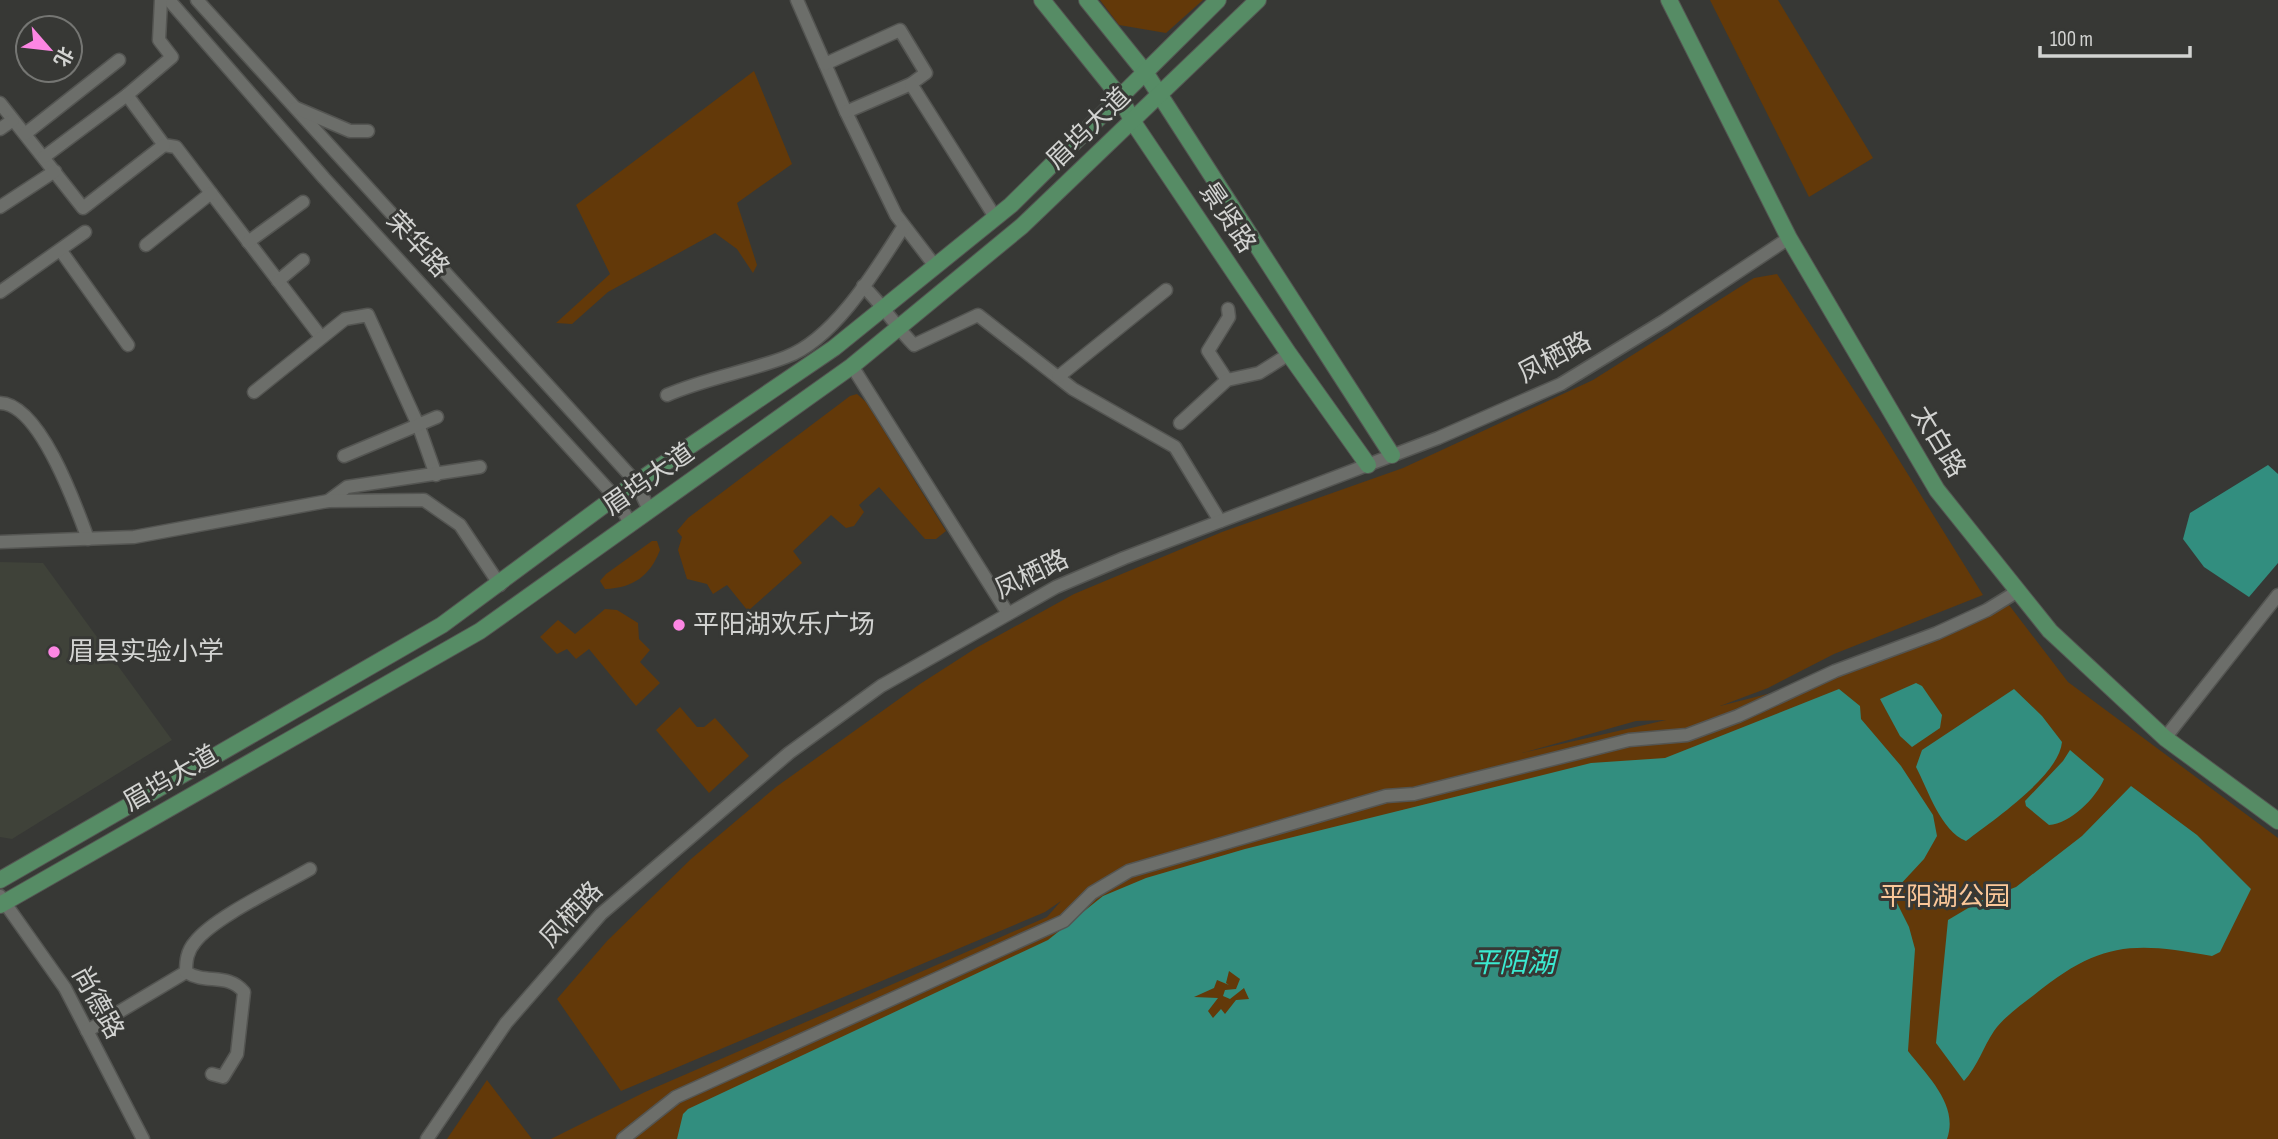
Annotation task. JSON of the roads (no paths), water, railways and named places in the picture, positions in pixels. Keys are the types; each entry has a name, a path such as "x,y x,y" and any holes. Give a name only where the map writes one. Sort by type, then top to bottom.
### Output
{"main road":[{"name":"景贤路","path":"1042,0 1120,97 1133,122 1289,354 1368,465"},
{"name":"景贤路","path":"1087,0 1145,72 1392,455"},
{"name":"眉坞大道","path":"0,880 442,625 500,585 636,482 834,348 995,218 1218,0"},
{"name":"眉坞大道","path":"1,901 480,631 852,366 1022,226 1258,0"},
{"name":"太白路","path":"1669,0 1789,238 1937,490 2050,631 2165,738 2278,821"}],"street":[{"path":"44,157 127,95 172,57 159,40 160,0"},
{"name":"荣华路","path":"169,0 324,178 615,497 630,523"},
{"name":"荣华路","path":"197,0 636,482 649,510"},
{"path":"797,0 846,112 904,226 936,266"},
{"path":"825,64 901,30 926,73 911,84 846,112"},
{"path":"25,134 119,60"},
{"path":"911,84 995,218"},
{"path":"127,95 164,145 176,147 321,337"},
{"path":"0,103 83,208 164,145"},
{"path":"292,106 350,131 368,131"},
{"path":"0,129 13,120"},
{"path":"0,207 55,171"},
{"path":"146,245 211,193"},
{"path":"248,242 303,202"},
{"path":"667,395 701,380 788,357 824,332 863,286 904,226"},
{"path":"0,292 85,232"},
{"name":"凤栖路","path":"427,1139 506,1023 601,914 789,753 881,686 1007,612 1124,558 1368,465 1561,384 1664,321 1789,238"},
{"path":"61,251 128,345"},
{"path":"278,281 303,260"},
{"path":"863,286 885,307 897,328 914,345 978,315 1058,377 1175,447 1220,521"},
{"path":"1058,377 1166,290"},
{"path":"1227,380 1208,351 1229,317 1228,309"},
{"path":"254,392 345,319 368,315 419,427 436,475"},
{"path":"1180,423 1227,380 1259,373 1289,354"},
{"path":"852,366 1007,612"},
{"path":"0,403 12,407 46,441 67,483 88,539"},
{"path":"344,456 419,427 437,417"},
{"path":"328,501 347,487 480,467"},
{"path":"0,542 134,537 328,501 424,500 460,525 500,585"},
{"path":"623,1139 676,1097 1064,920 1092,893 1129,871 1386,796 1414,794 1629,740 1687,735 1738,716 1835,671 1937,633 1987,610 2018,591"},
{"path":"2165,738 2278,595"},
{"path":"186,972 187,957 195,941 218,923 310,869"},
{"name":"尚德路","path":"1,901 65,988 143,1139"},
{"path":"87,1031 186,972"},
{"path":"186,972 197,979 220,978 236,983 244,992 237,1054 223,1077 212,1074"}],"water":[{"path":"2268,465 2278,474 2278,563 2249,597 2204,567 2183,539 2190,513"},
{"path":"1916,683 1922,686 1942,715 1940,728 1912,747 1900,736 1880,699"},
{"name":"平阳湖","path":"1839,689 1860,706 1861,719 1901,766 1933,815 1937,836 1924,859 1898,887 1896,901 1909,927 1915,949 1908,1051 1940,1092 1945,1103 1950,1127 1947,1139 677,1139 683,1114 688,1109 1048,940 1103,896 1146,878 1245,849 1591,763 1665,758","holes":["1229,971 1240,979 1236,989 1225,990 1223,996 1230,999 1244,988 1249,999 1236,1000 1225,1014 1221,1009 1213,1018 1208,1011 1218,998 1194,997 1214,988 1217,980 1229,985 1226,983"]},
{"path":"2014,689 2042,716 2062,742 2058,755 2037,783 1966,841 1957,836 1942,819 1916,767 1922,750"},
{"path":"2070,750 2104,779 2095,794 2074,815 2049,825 2026,806 2025,801"},
{"path":"2131,786 2197,835 2251,889 2220,952 2212,956 2160,948 2138,948 2098,955 2078,964 2057,977 2003,1021 1964,1081 1936,1043 1948,920 1980,901 2016,887 2082,836"}],"place":[{"name":"平阳湖欢乐广场","path":"679,625"},
{"name":"眉县实验小学","path":"54,652"}],"park label":[{"name":"平阳湖公园","path":"1945,897"}]}
